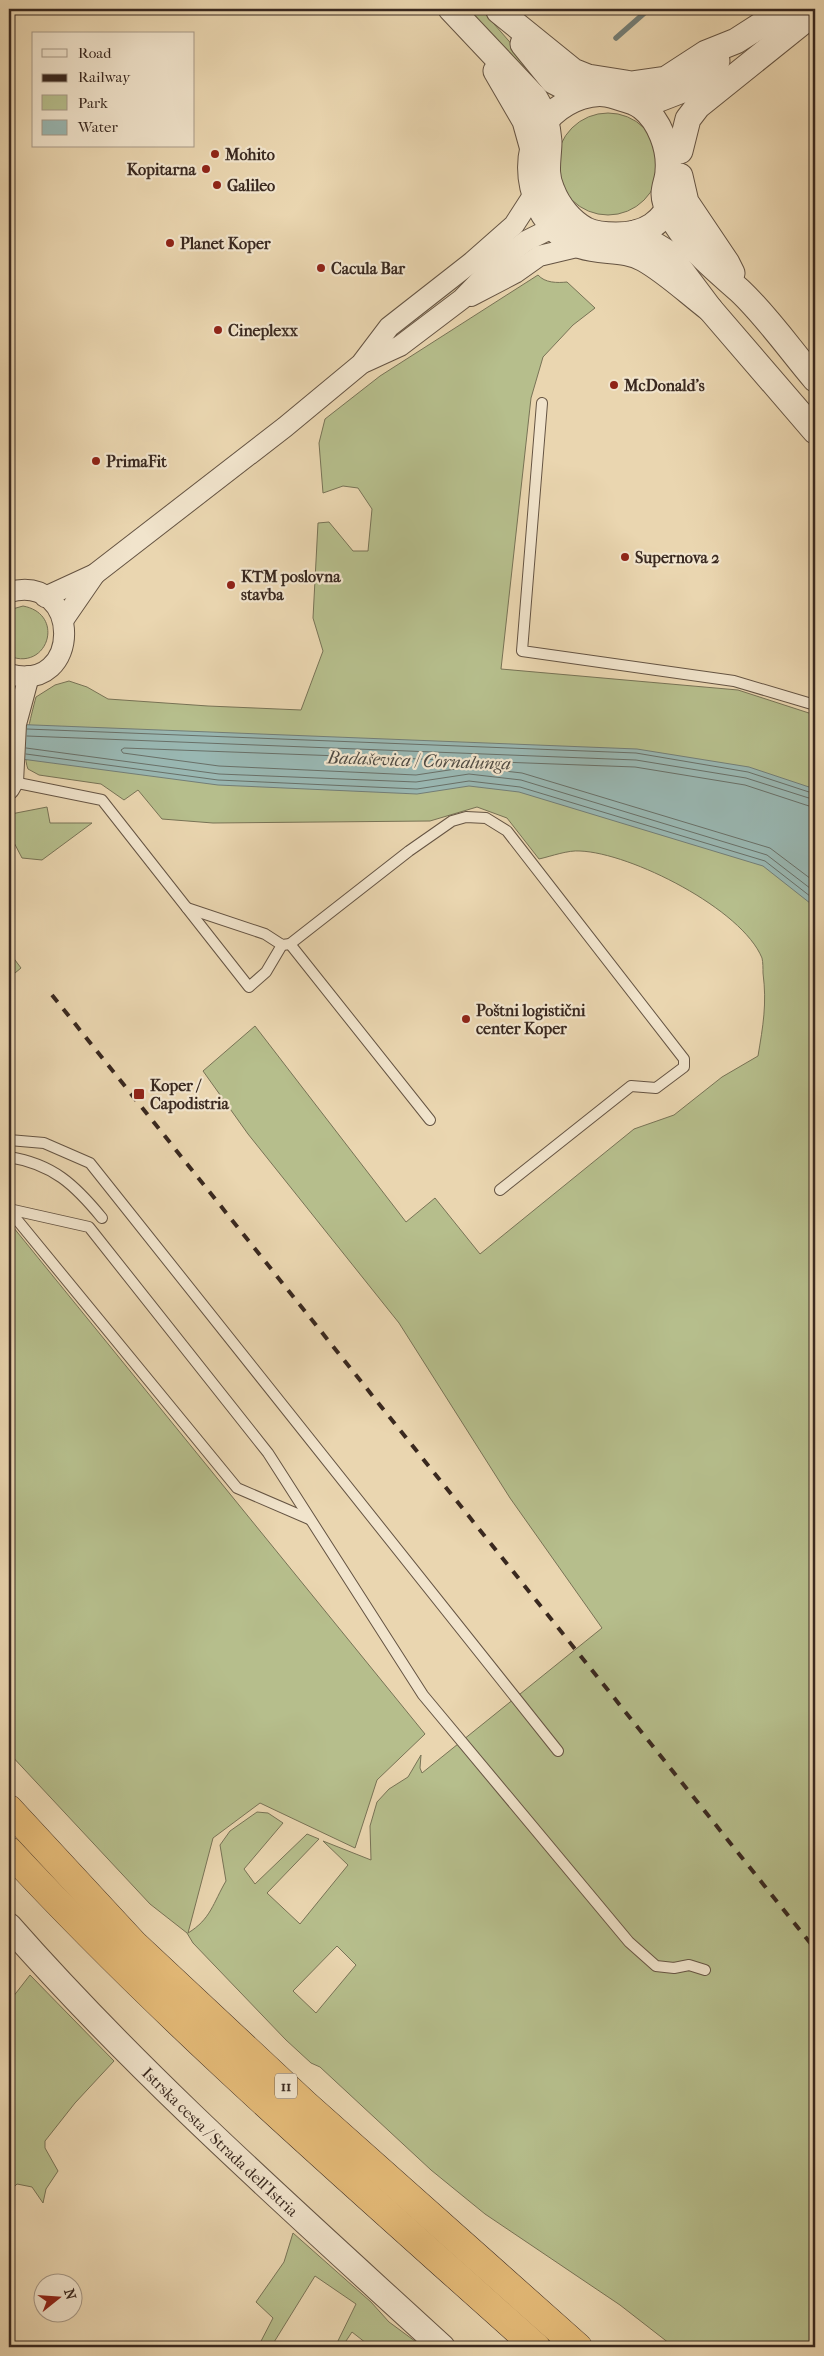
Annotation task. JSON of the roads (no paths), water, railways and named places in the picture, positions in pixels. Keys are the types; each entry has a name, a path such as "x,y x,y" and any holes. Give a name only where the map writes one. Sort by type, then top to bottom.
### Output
{"highway":[{"name":"11","path":"9,1809 134,1944 306,2104 578,2347"},
{"name":"11","path":"9,1851 114,1960 282,2118 536,2347"}],"street":[{"path":"451,9 535,98 546,121 549,142 547,174 551,189 571,232"},
{"path":"532,146 546,121 560,107 582,96 607,93 641,97 668,97 694,82 736,41 786,9"},
{"path":"498,10 553,81 582,96"},
{"path":"498,10 573,71 588,77 617,80 641,97 664,117 680,151"},
{"path":"740,291 727,262 686,202 680,176 680,151 688,120 698,106 815,12"},
{"path":"479,40 529,132 532,146 530,165 534,194 571,232 643,258 710,309"},
{"path":"641,97 666,144 668,171 664,194 669,210 686,238 710,266 740,291 815,379"},
{"path":"361,364 400,346 462,299 496,264 526,241 586,230 600,234 635,233 648,229 658,222 669,210 680,176"},
{"path":"45,597 95,574 277,433 361,364 389,327 472,262 514,225 534,194"},
{"path":"462,299 488,288 539,256 571,232"},
{"path":"635,233 668,253 710,309 815,431"},
{"path":"64,619 95,574"},
{"path":"9,674 29,676 40,673 57,660 65,642 64,619 56,606 45,597 34,592 11,590"},
{"path":"11,785 16,724 29,676"},
{"path":"9,698 16,724"},
{"name":"Istrska cesta / Strada dell'Istria","path":"9,1926 108,2032 211,2134 442,2347"}],"lane":[{"path":"542,403 522,651 734,681 815,705"},
{"path":"11,785 102,800 249,987 266,972 286,945 409,851 452,821 466,817 486,818 507,831 684,1059 684,1067 656,1088 631,1086 500,1190"},
{"path":"188,908 264,934 286,945 430,1120"},
{"path":"9,1140 44,1143 90,1163 558,1751"},
{"path":"9,1157 26,1160 58,1174 74,1186 102,1218"},
{"path":"9,1209 237,1488 309,1519"},
{"path":"9,1209 89,1226 268,1453 423,1695 630,1942 656,1966 674,1968 689,1965 705,1970"}],"water":[{"name":"Badaševica / Cornalunga","path":"9,724 637,749 749,767 815,789 815,907 763,866 519,792 469,786 417,794 218,785 14,758"}],"waterway":[{"path":"616,38 649,9"}],"railway":[{"path":"52,995 815,1949"}],"place":[{"name":"Mohito","path":"215,154"},
{"name":"Kopitarna","path":"206,169"},
{"name":"Galileo","path":"217,185"},
{"name":"Planet Koper","path":"170,243"},
{"name":"Cacula Bar","path":"321,268"},
{"name":"Cineplexx","path":"218,330"},
{"name":"McDonald's","path":"614,385"},
{"name":"PrimaFit","path":"96,461"},
{"name":"Supernova 2","path":"625,557"},
{"name":"KTM poslovna stavba","path":"231,585"},
{"name":"Poštni logistični center Koper","path":"466,1019"},
{"name":"Koper / Capodistria","path":"139,1094"}]}
